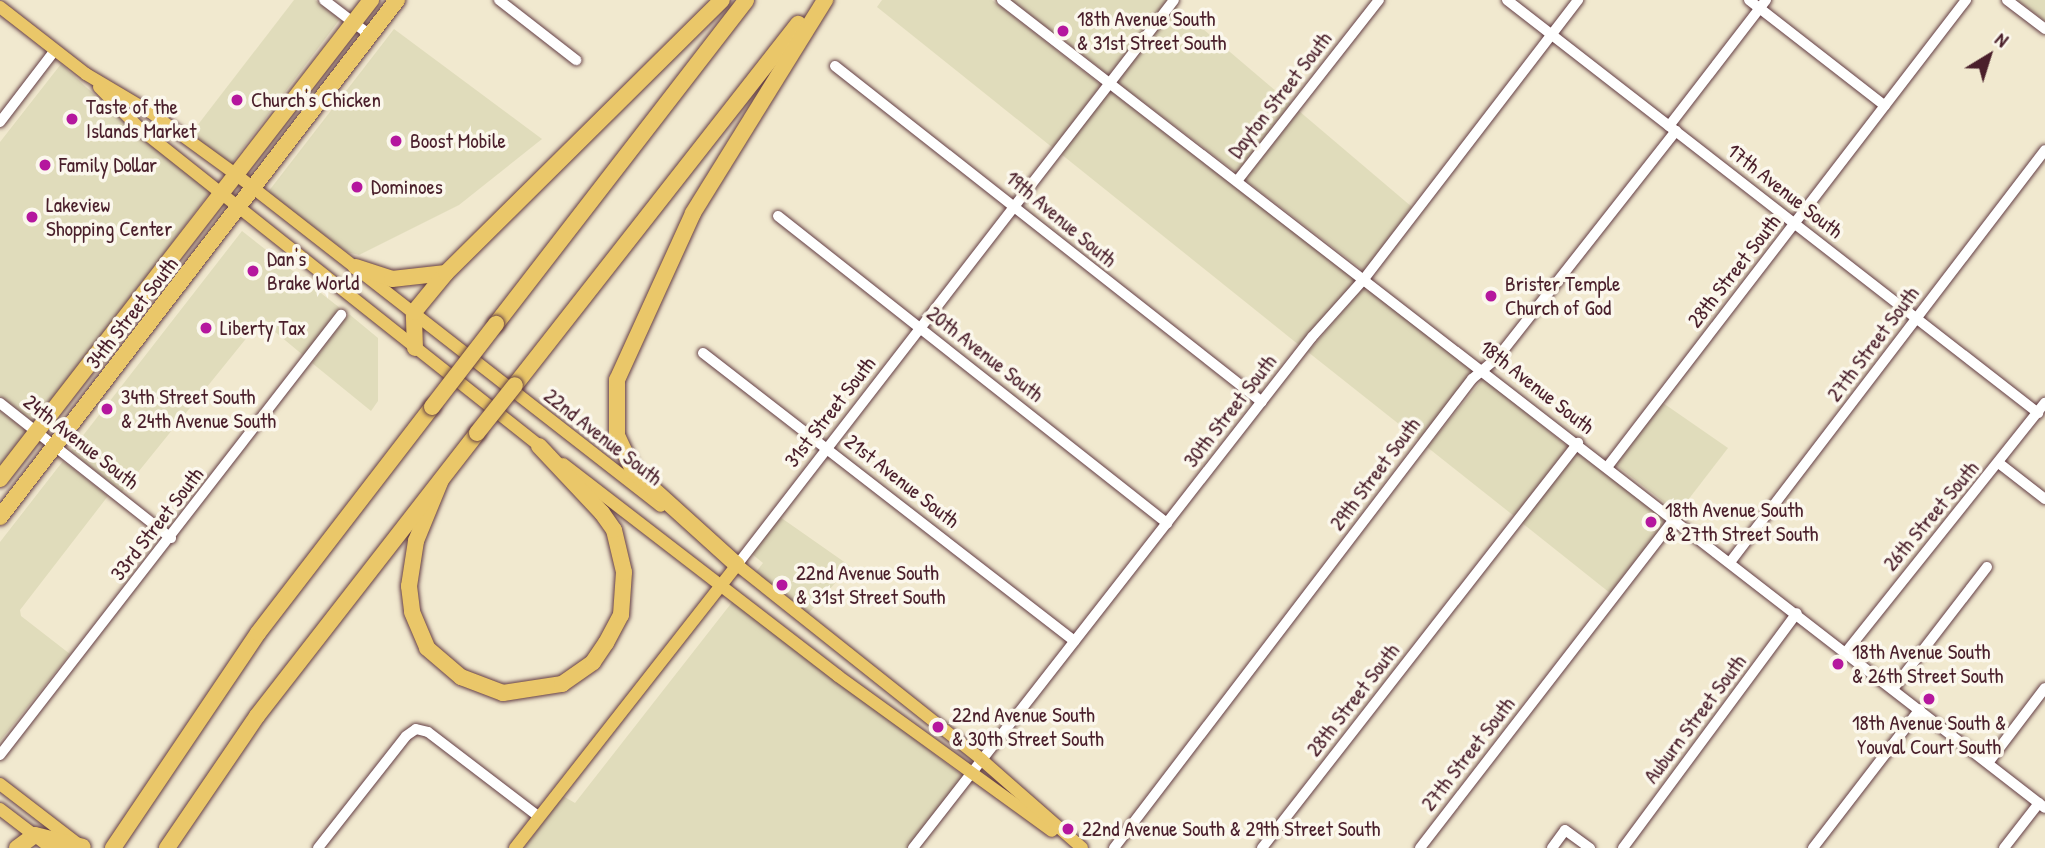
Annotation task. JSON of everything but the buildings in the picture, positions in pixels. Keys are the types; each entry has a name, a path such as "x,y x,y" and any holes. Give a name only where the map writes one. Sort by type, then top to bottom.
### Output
{"highway":[{"name":"34th Street South","path":"0,479 372,0"},
{"name":"34th Street South","path":"0,517 240,209 397,0"},
{"path":"415,348 414,312 446,273 722,0"},
{"path":"113,848 258,633 746,0"},
{"path":"167,848 257,716 817,0"},
{"path":"737,565 634,472 617,436 617,380 693,213 825,0"},
{"path":"356,267 392,279 446,273"},
{"path":"441,480 416,541 409,586 412,612 427,648 461,677 503,693 562,684 593,662 606,643 621,615 624,572 614,530 603,513 539,446"},
{"path":"17,848 35,835 83,848"}],"main road":[{"name":"22nd Avenue South","path":"0,8 86,74 150,112 414,312 982,760 1080,848"},
{"name":"22nd Avenue South","path":"86,74 139,128 539,446 971,775 1080,848"},
{"name":"31st Street South","path":"515,848 737,565"},
{"path":"0,784 83,848"},
{"path":"0,809 51,848"}],"street":[{"path":"324,0 370,35"},
{"path":"499,0 576,60"},
{"name":"18th Avenue South","path":"1002,0 1731,561 2042,805"},
{"name":"31st Street South","path":"737,565 1174,0"},
{"name":"Dayton Street South","path":"1237,181 1379,0"},
{"name":"17th Avenue South","path":"1507,0 1916,318 2042,408"},
{"name":"30th Street South","path":"913,848 1262,402 1364,279 1578,0"},
{"path":"1749,0 1763,4 1885,106"},
{"name":"28th Street South","path":"1608,466 1966,0"},
{"path":"2007,0 2045,29"},
{"name":"29th Street South","path":"1114,848 1472,379 1485,371 1672,128 1763,4"},
{"path":"0,122 55,50"},
{"name":"19th Avenue South","path":"835,66 1016,204 1026,221 1262,402"},
{"name":"27th Street South","path":"1731,561 2045,150"},
{"name":"20th Avenue South","path":"778,216 1167,523"},
{"name":"33rd Street South","path":"0,755 171,538 341,315"},
{"name":"21st Avenue South","path":"703,353 827,446 1074,642"},
{"name":"24th Avenue South","path":"0,403 171,538"},
{"name":"26th Street South","path":"1846,652 1965,500 2000,464 2042,408"},
{"name":"28th Street South","path":"1262,848 1578,443"},
{"path":"2000,464 2045,499"},
{"name":"27th Street South","path":"1420,848 1675,518"},
{"path":"1893,689 1987,567"},
{"name":"Auburn Street South","path":"1623,848 1797,613"},
{"path":"1988,763 2045,688"},
{"path":"1813,848 1920,709"},
{"path":"318,848 406,736 416,729 428,732 539,817"},
{"path":"2004,848 2042,805"},
{"path":"1552,848 1566,830 1590,848"}],"shaded area":[{"path":"294,0 315,0 340,19 231,164 190,135"},
{"path":"882,0 992,0 1101,85 1053,148 877,7"},
{"path":"1011,0 1167,0 1109,75"},
{"path":"2017,0 2045,0 2045,21"},
{"path":"1176,6 1291,104 1237,173 1117,82"},
{"path":"394,29 542,139 459,205 359,255 347,252 268,192"},
{"path":"61,64 135,132 210,192 36,424 0,396 0,142"},
{"path":"1110,91 1356,280 1299,345 1061,154"},
{"path":"1299,111 1412,207 1364,271 1245,180"},
{"path":"242,231 340,308 304,356 261,320 122,492 71,451"},
{"path":"1365,286 1475,371 1419,440 1308,352"},
{"path":"349,314 378,338 378,401 371,411 312,363"},
{"path":"1484,378 1568,447 1514,516 1427,447"},
{"path":"1663,403 1728,448 1678,513 1616,465"},
{"path":"0,411 29,433 0,470"},
{"path":"1577,453 1667,520 1610,593 1522,523"},
{"path":"63,461 108,496 20,610 21,616 70,654 0,741 0,542"},
{"path":"780,517 850,566 808,614 756,572 763,563 752,554"},
{"path":"733,601 963,776 907,848 524,848 563,796 575,803"}],"place":[{"name":"18th Avenue South & 31st Street South","path":"1063,31"},
{"name":"Church's Chicken","path":"237,100"},
{"name":"Taste of the Islands Market","path":"72,119"},
{"name":"Boost Mobile","path":"396,141"},
{"name":"Family Dollar","path":"45,165"},
{"name":"Dominoes","path":"357,187"},
{"name":"Lakeview Shopping Center","path":"32,217"},
{"name":"Dan's Brake World","path":"253,271"},
{"name":"Brister Temple Church of God","path":"1491,296"},
{"name":"Liberty Tax","path":"206,328"},
{"name":"34th Street South & 24th Avenue South","path":"107,409"},
{"name":"18th Avenue South & 27th Street South","path":"1651,522"},
{"name":"22nd Avenue South & 31st Street South","path":"782,585"},
{"name":"18th Avenue South & 26th Street South","path":"1838,664"},
{"name":"18th Avenue South & Youval Court South","path":"1929,699"},
{"name":"22nd Avenue South & 30th Street South","path":"938,727"},
{"name":"22nd Avenue South & 29th Street South","path":"1068,829"}]}
